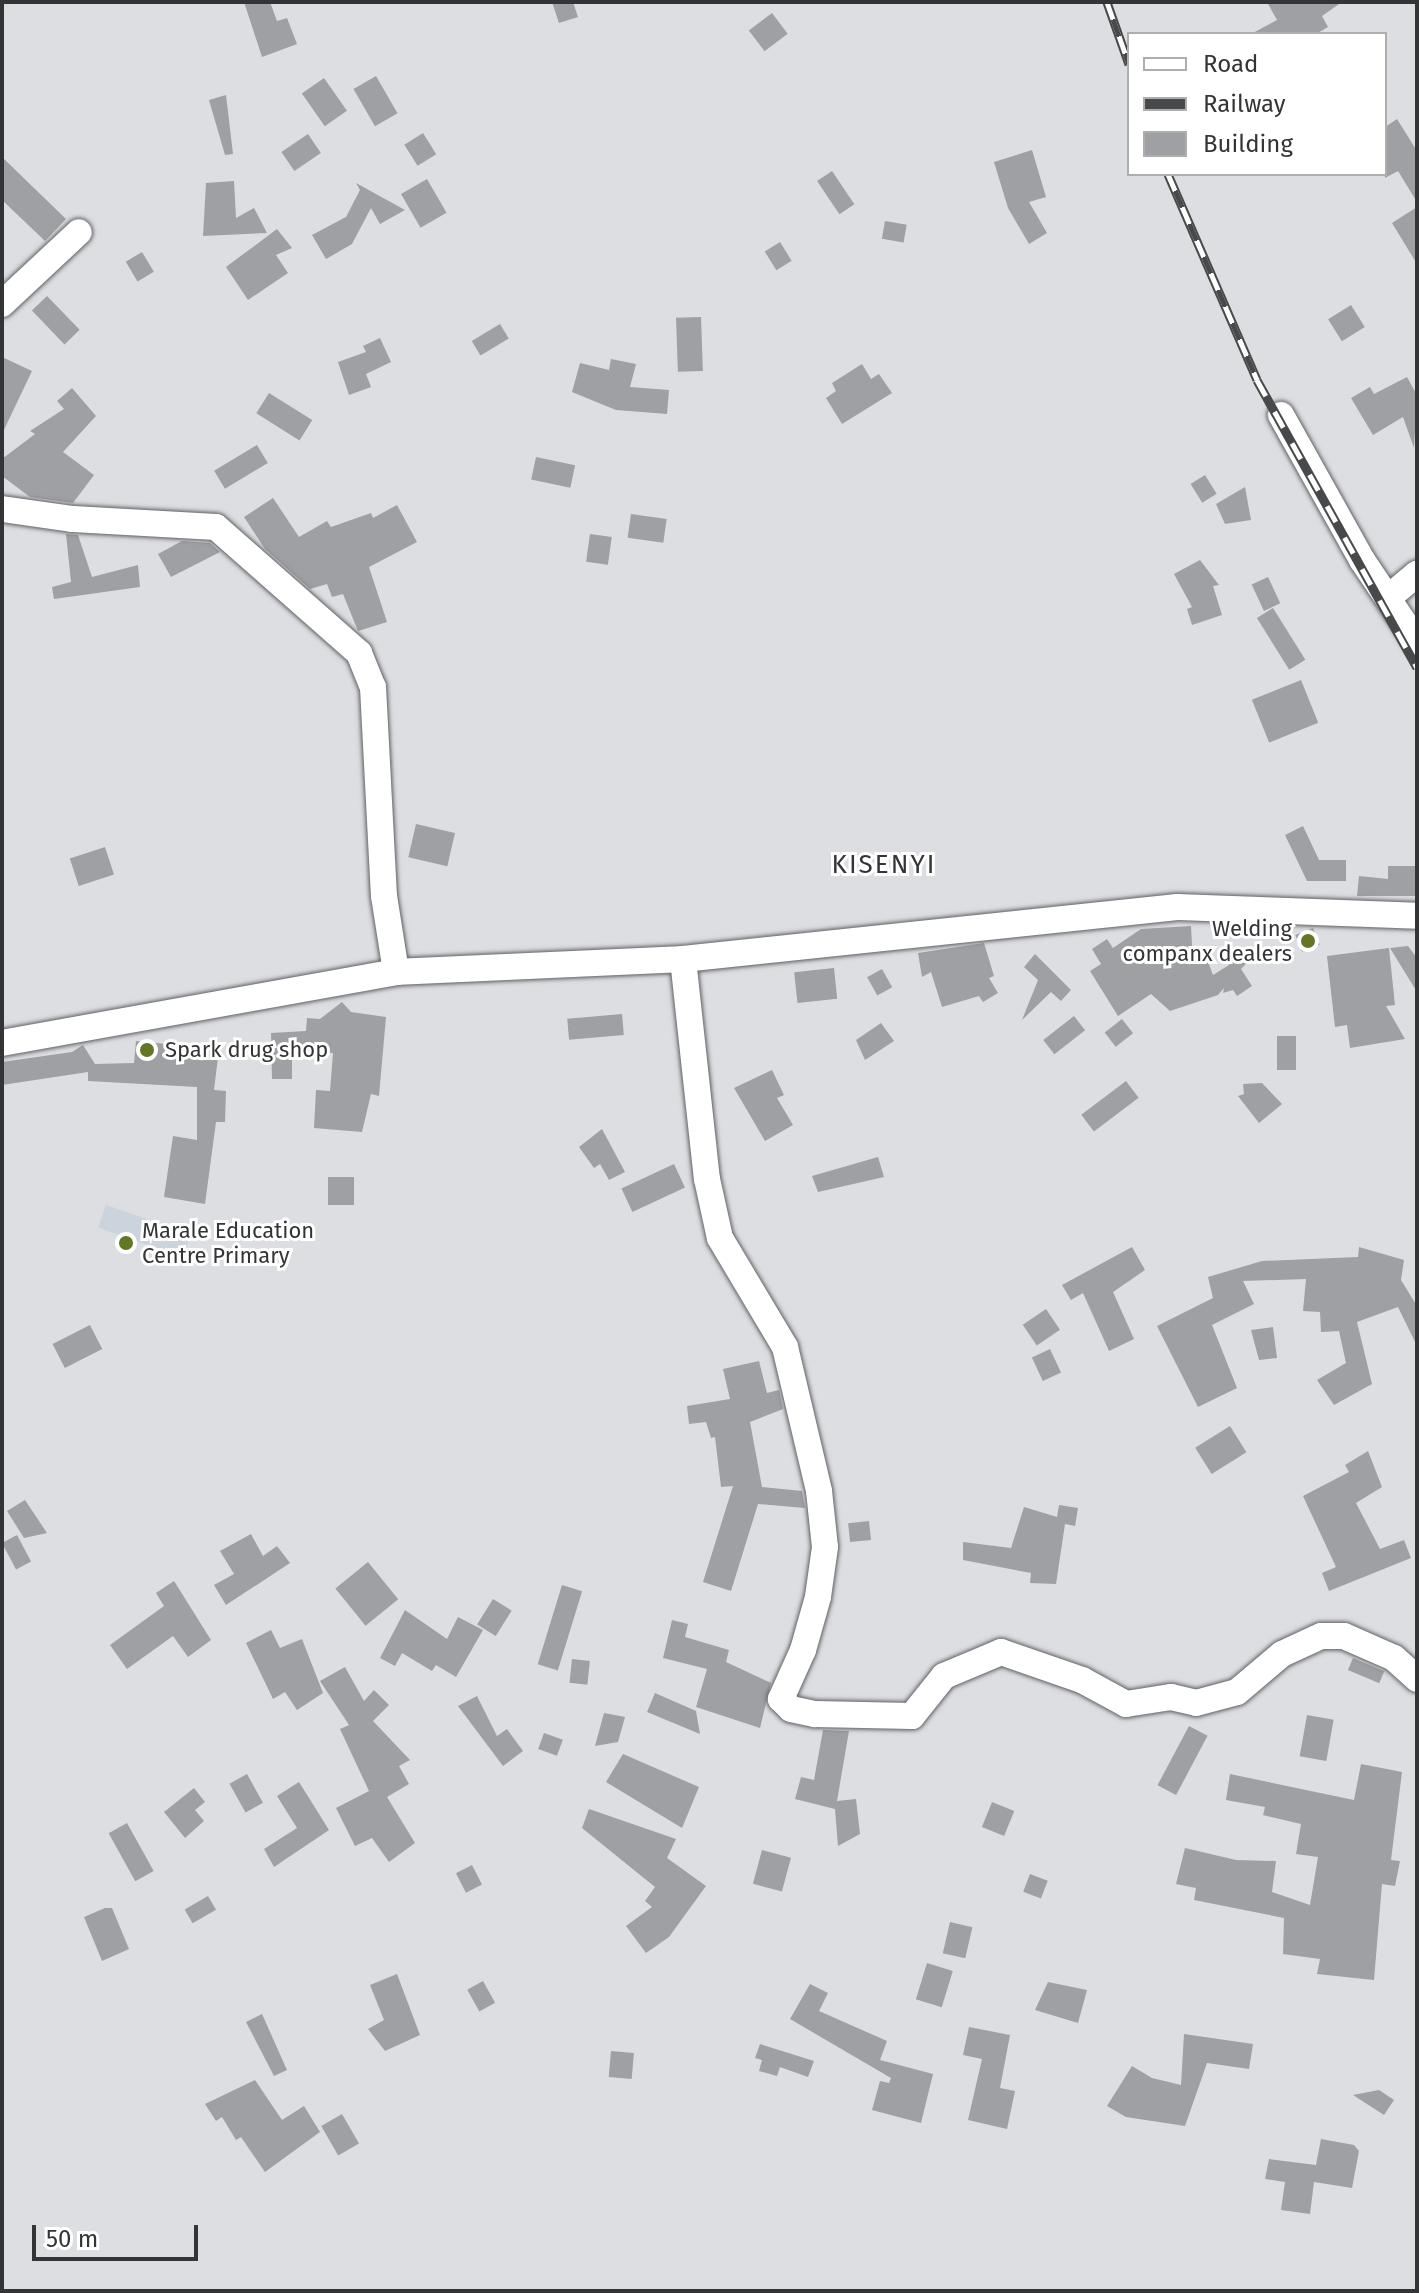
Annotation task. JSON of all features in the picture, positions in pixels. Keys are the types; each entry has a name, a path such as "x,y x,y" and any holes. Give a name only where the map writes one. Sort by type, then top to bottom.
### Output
{"street":[{"path":"2,304 79,232"},
{"path":"1281,415 1417,642"},
{"path":"2,509 73,519 216,527 359,653 373,687 383,881 396,972"},
{"path":"1388,598 1417,574"},
{"path":"2,1043 396,972 683,959 1177,907 1417,916"},
{"path":"683,959 707,1179 720,1238 785,1347 819,1491 825,1547 818,1597 803,1650 781,1699 791,1709 815,1714 912,1716 944,1676 1001,1652 1054,1668 1126,1704 1171,1697 1196,1703 1237,1692 1282,1654 1321,1636 1344,1636 1394,1658 1417,1679"}],"shaded area":[{"path":"106,1205 191,1234 183,1257 98,1228"}],"building":[{"path":"244,2 270,2 277,21 287,18 297,44 262,57"},
{"path":"552,2 573,2 578,17 559,23"},
{"path":"1267,2 1342,2 1322,16 1328,27 1319,32 1255,32 1277,20"},
{"path":"772,13 788,34 764,51 749,30"},
{"path":"376,76 398,113 375,126 353,89"},
{"path":"324,78 347,111 325,126 302,93"},
{"path":"226,95 233,154 225,155 209,100"},
{"path":"1397,119 1417,151 1417,202 1398,171 1385,178 1387,126"},
{"path":"423,133 436,154 418,166 404,145"},
{"path":"308,134 321,153 294,171 281,152"},
{"path":"1032,150 1046,197 1029,202 1047,233 1029,244 1008,208 994,162"},
{"path":"2,157 66,219 45,241 2,200"},
{"path":"832,171 854,204 839,214 817,181"},
{"path":"427,179 446,213 421,228 401,194"},
{"path":"234,181 236,218 254,208 267,233 203,236 206,183"},
{"path":"356,183 405,210 380,224 371,208 352,244 326,259 312,235 346,217 360,190"},
{"path":"1417,207 1417,264 1392,223"},
{"path":"885,221 907,225 904,243 882,239"},
{"path":"277,229 292,248 276,255 288,273 248,300 226,267"},
{"path":"780,242 792,261 776,270 765,252"},
{"path":"142,252 154,272 138,282 126,262"},
{"path":"47,296 80,330 65,344 32,311"},
{"path":"1351,305 1365,327 1342,341 1328,319"},
{"path":"701,317 703,371 678,372 676,318"},
{"path":"500,324 509,339 480,356 472,341"},
{"path":"380,338 391,362 366,374 371,387 349,395 338,362 366,352 363,346"},
{"path":"2,357 32,371 2,434"},
{"path":"611,359 636,364 630,387 669,390 667,414 616,410 572,392 580,363 609,370"},
{"path":"862,364 871,379 879,374 892,393 842,424 826,398 836,391 832,383"},
{"path":"1407,377 1417,395 1414,448 1403,417 1373,435 1351,398 1370,387 1374,394"},
{"path":"72,388 96,416 63,452 94,475 73,503 30,497 2,476 2,459 35,434 30,431 64,409 57,401"},
{"path":"269,393 312,420 300,440 256,413"},
{"path":"257,445 268,463 225,489 214,471"},
{"path":"536,457 575,465 570,488 531,479"},
{"path":"1205,475 1217,494 1202,503 1191,484"},
{"path":"1245,487 1251,520 1225,524 1216,504"},
{"path":"273,498 299,537 327,521 331,527 371,513 373,518 397,505 417,542 369,567 387,622 358,631 343,594 332,597 327,584 310,589 265,549 244,517"},
{"path":"631,514 667,519 663,543 628,538"},
{"path":"66,534 78,535 92,577 138,565 140,587 54,599 52,587 71,582"},
{"path":"590,534 612,537 608,565 586,562"},
{"path":"182,541 210,543 220,552 171,577 158,554"},
{"path":"1200,560 1219,585 1213,586 1222,615 1192,625 1187,609 1192,607 1174,574"},
{"path":"1268,577 1280,603 1264,611 1252,585"},
{"path":"1273,608 1305,660 1289,670 1257,618"},
{"path":"1301,680 1318,723 1269,743 1252,700"},
{"path":"416,824 455,833 447,866 408,857"},
{"path":"1303,826 1319,860 1346,860 1346,881 1307,881 1285,835"},
{"path":"105,847 114,875 79,886 70,858"},
{"path":"1388,866 1417,866 1417,896 1357,896 1359,876 1388,879"},
{"path":"1191,926 1193,964 1207,959 1213,975 1229,965 1232,954 1236,961 1249,953 1252,957 1241,969 1252,986 1237,996 1233,990 1223,993 1224,988 1218,995 1170,1011 1151,994 1118,1016 1090,971 1101,964 1092,949 1107,939 1113,948 1141,929"},
{"path":"1313,928 1320,945 1302,952 1295,935"},
{"path":"984,943 994,976 989,978 998,993 983,1002 979,996 942,1007 931,972 922,977 918,953"},
{"path":"1408,946 1417,958 1417,992 1390,948"},
{"path":"1389,948 1395,1005 1386,1006 1405,1039 1350,1048 1347,1025 1335,1027 1327,956"},
{"path":"1035,954 1071,990 1061,1001 1051,992 1022,1020 1038,980 1024,967"},
{"path":"834,968 837,999 797,1003 794,972"},
{"path":"882,969 892,987 877,996 867,977"},
{"path":"342,1002 351,1012 386,1017 379,1096 371,1094 362,1132 314,1128 316,1090 330,1091 333,1053 292,1050 292,1079 272,1079 271,1033 306,1031 307,1018 320,1019"},
{"path":"622,1014 624,1035 569,1040 567,1019"},
{"path":"1074,1016 1085,1030 1054,1054 1043,1040"},
{"path":"1122,1019 1133,1033 1116,1047 1105,1033"},
{"path":"881,1023 894,1041 865,1060 856,1040"},
{"path":"1277,1036 1296,1036 1296,1070 1277,1070"},
{"path":"136,1041 219,1049 214,1090 226,1091 225,1122 216,1122 205,1204 164,1197 173,1136 197,1140 197,1087 88,1081 88,1072 2,1085 2,1062 72,1052 83,1045 95,1064 134,1063"},
{"path":"772,1070 784,1095 777,1098 793,1125 765,1141 734,1088"},
{"path":"1126,1081 1139,1098 1094,1131 1081,1115"},
{"path":"1262,1083 1282,1104 1259,1123 1238,1096 1244,1094 1243,1084"},
{"path":"602,1129 625,1172 609,1180 600,1164 594,1168 579,1147"},
{"path":"878,1157 884,1177 818,1192 812,1176"},
{"path":"674,1164 685,1188 632,1212 621,1189"},
{"path":"328,1177 354,1177 354,1205 328,1205"},
{"path":"1132,1247 1145,1270 1113,1292 1134,1339 1109,1351 1083,1293 1071,1300 1062,1285"},
{"path":"1359,1247 1404,1260 1401,1280 1417,1306 1417,1346 1398,1307 1357,1322 1372,1384 1334,1405 1317,1380 1346,1363 1339,1331 1321,1332 1320,1312 1303,1311 1306,1279 1243,1281 1254,1304 1212,1325 1237,1388 1198,1407 1157,1326 1213,1298 1208,1277 1262,1261 1358,1257"},
{"path":"1046,1309 1060,1330 1037,1345 1023,1325"},
{"path":"90,1325 102,1349 65,1368 53,1344"},
{"path":"1273,1327 1277,1358 1259,1360 1251,1330"},
{"path":"1050,1349 1061,1373 1043,1381 1032,1357"},
{"path":"759,1361 767,1393 779,1390 783,1409 750,1422 762,1487 802,1491 805,1508 758,1504 731,1591 703,1582 733,1486 721,1487 715,1437 711,1438 706,1422 689,1424 687,1406 730,1399 723,1369"},
{"path":"1230,1426 1246,1452 1212,1474 1195,1448"},
{"path":"1368,1451 1382,1487 1356,1503 1380,1549 1404,1540 1411,1558 1329,1591 1322,1573 1336,1567 1303,1496 1349,1472 1345,1465"},
{"path":"25,1500 47,1533 24,1538 7,1511"},
{"path":"1059,1505 1078,1508 1075,1526 1065,1524 1056,1584 1030,1583 1031,1573 963,1560 963,1542 1011,1548 1024,1507 1057,1517"},
{"path":"869,1521 871,1540 850,1542 848,1523"},
{"path":"251,1534 263,1556 277,1546 290,1563 226,1605 214,1585 234,1574 220,1551"},
{"path":"17,1535 31,1561 16,1569 2,1543"},
{"path":"368,1562 398,1599 366,1626 335,1588"},
{"path":"174,1581 211,1640 188,1657 173,1636 127,1669 110,1645 164,1606 156,1593"},
{"path":"562,1585 582,1591 558,1671 538,1664"},
{"path":"493,1599 512,1611 496,1636 477,1624"},
{"path":"405,1610 447,1639 458,1617 483,1630 456,1677 436,1665 432,1671 402,1653 395,1666 380,1658"},
{"path":"672,1620 688,1624 685,1637 729,1650 726,1662 771,1683 760,1728 696,1707 707,1669 663,1658"},
{"path":"271,1630 280,1648 302,1639 323,1693 297,1710 285,1692 273,1699 246,1643"},
{"path":"1353,1658 1384,1671 1379,1683 1348,1670"},
{"path":"572,1659 590,1661 587,1685 569,1683"},
{"path":"345,1667 364,1701 374,1690 389,1705 373,1721 410,1760 399,1766 409,1784 387,1797 415,1843 389,1862 372,1838 355,1846 336,1808 369,1791 340,1729 349,1725 320,1681"},
{"path":"655,1693 696,1711 700,1734 647,1712"},
{"path":"477,1696 497,1736 507,1729 523,1751 503,1766 458,1706"},
{"path":"604,1713 625,1717 618,1742 595,1746"},
{"path":"1307,1715 1334,1720 1326,1761 1300,1756"},
{"path":"1189,1726 1208,1736 1176,1795 1158,1785"},
{"path":"823,1730 849,1731 837,1801 856,1799 860,1834 838,1846 835,1809 795,1799 801,1777 814,1780"},
{"path":"544,1733 563,1740 557,1756 538,1749"},
{"path":"623,1754 699,1787 682,1828 606,1782"},
{"path":"1361,1764 1402,1772 1391,1860 1400,1861 1395,1886 1382,1884 1374,1980 1317,1974 1320,1959 1283,1954 1284,1918 1194,1900 1196,1888 1176,1884 1185,1848 1236,1860 1276,1861 1272,1892 1310,1905 1318,1857 1296,1854 1301,1824 1263,1815 1265,1807 1226,1800 1230,1774 1354,1800"},
{"path":"247,1774 263,1803 246,1813 230,1784"},
{"path":"299,1782 329,1830 274,1867 264,1849 297,1828 277,1796"},
{"path":"194,1788 205,1802 195,1810 204,1821 185,1838 164,1812"},
{"path":"992,1802 1014,1811 1004,1836 982,1827"},
{"path":"589,1809 676,1839 667,1858 706,1886 669,1937 646,1953 626,1926 652,1907 645,1901 655,1887 582,1828"},
{"path":"127,1823 154,1871 135,1881 109,1833"},
{"path":"762,1850 791,1858 782,1892 753,1884"},
{"path":"472,1865 482,1885 466,1893 456,1873"},
{"path":"1030,1874 1048,1881 1041,1899 1023,1892"},
{"path":"208,1896 216,1910 193,1923 185,1910"},
{"path":"112,1908 129,1949 102,1961 84,1917"},
{"path":"950,1922 972,1927 965,1958 943,1953"},
{"path":"927,1963 953,1971 942,2007 916,1999"},
{"path":"397,1974 420,2035 385,2051 368,2029 384,2020 370,1985"},
{"path":"483,1981 495,2003 479,2012 467,1990"},
{"path":"1048,1982 1087,1990 1078,2023 1035,2010"},
{"path":"810,1984 828,1993 819,2011 887,2041 880,2060 933,2074 921,2123 872,2110 880,2081 889,2083 891,2078 790,2019"},
{"path":"262,2014 287,2070 274,2076 246,2022"},
{"path":"969,2027 1010,2035 1000,2088 1015,2091 1007,2129 968,2120 982,2059 963,2055"},
{"path":"1184,2034 1253,2044 1249,2069 1207,2063 1185,2126 1126,2117 1107,2106 1132,2066 1152,2078 1181,2085"},
{"path":"760,2044 814,2061 808,2077 780,2067 777,2076 759,2071 762,2060 755,2058"},
{"path":"611,2051 634,2053 632,2079 609,2077"},
{"path":"255,2080 282,2120 304,2106 320,2132 265,2172 241,2137 236,2140 222,2117 216,2121 205,2104"},
{"path":"1379,2090 1394,2100 1384,2115 1353,2095"},
{"path":"342,2114 359,2143 338,2155 321,2126"},
{"path":"1321,2139 1354,2145 1359,2151 1352,2188 1314,2182 1310,2214 1281,2210 1285,2182 1265,2179 1269,2159 1316,2165"}],"railway":[{"path":"1107,2 1127,58"},
{"path":"1169,176 1257,380 1417,667"}],"place":[{"name":"Welding companx dealers","path":"1308,941"},
{"name":"Spark drug shop","path":"147,1050"},
{"name":"Marale Education Centre Primary","path":"126,1243"}],"district":[{"name":"KISENYI","path":"884,865"}]}
